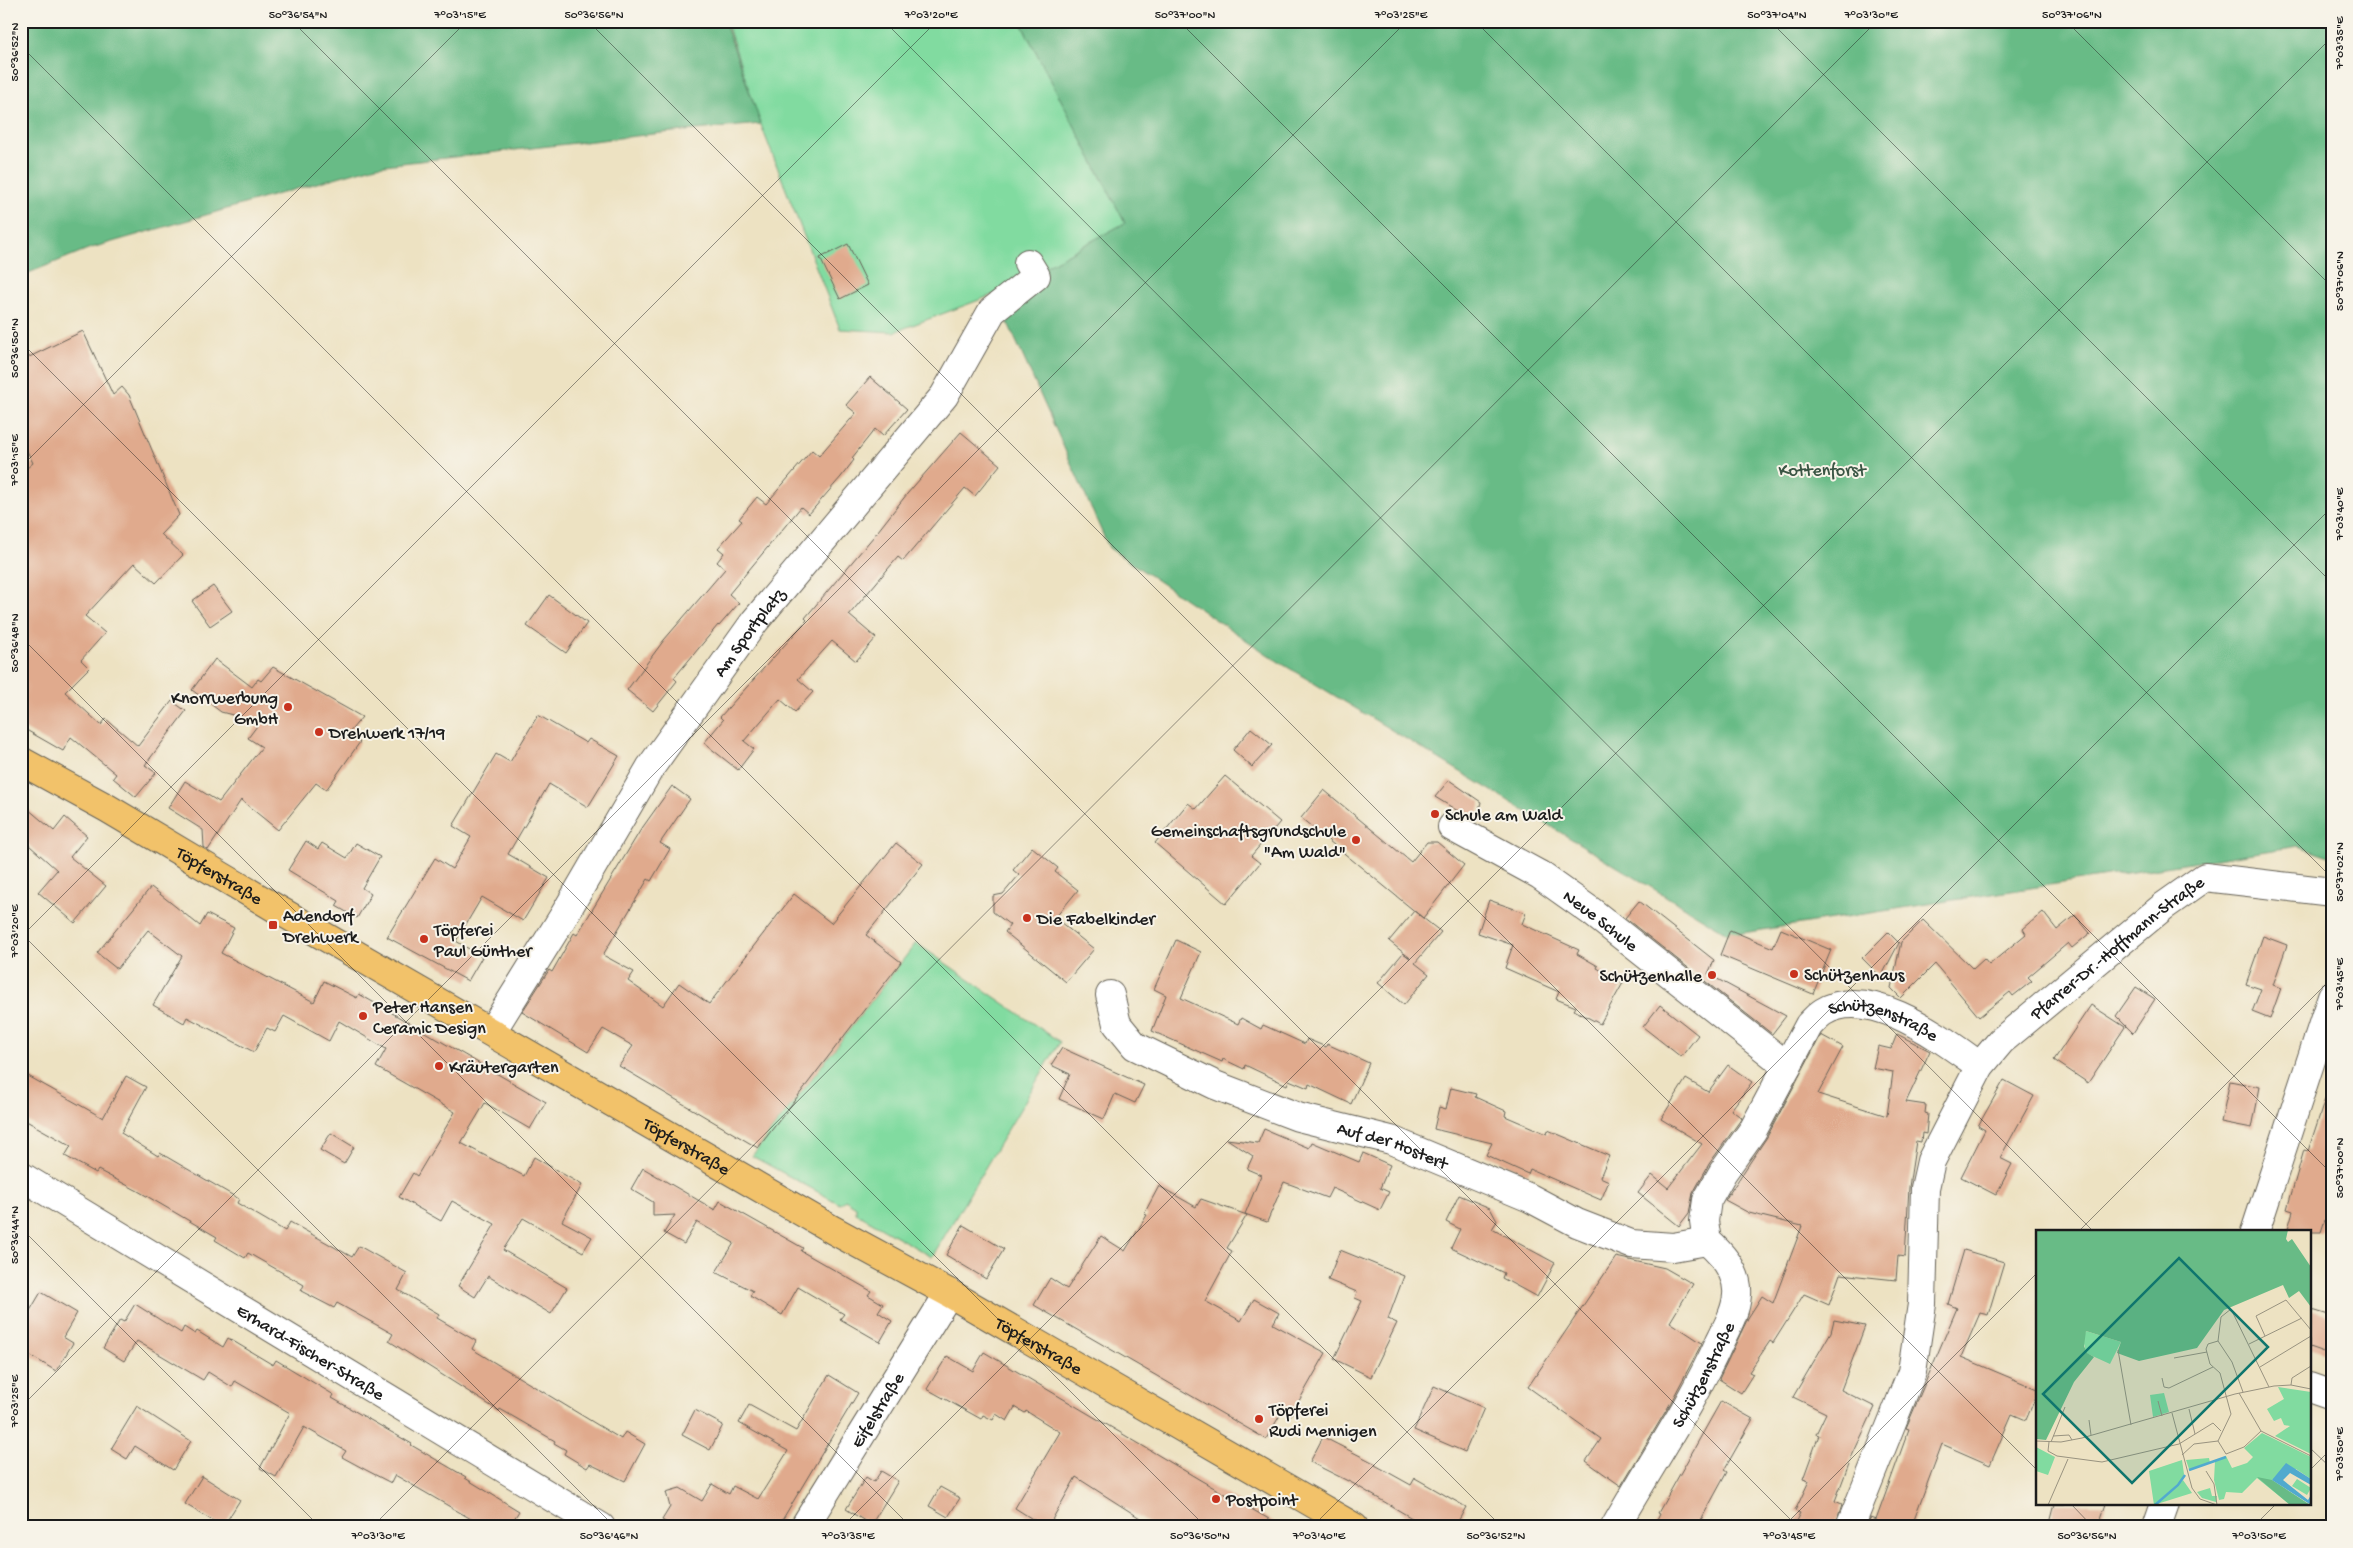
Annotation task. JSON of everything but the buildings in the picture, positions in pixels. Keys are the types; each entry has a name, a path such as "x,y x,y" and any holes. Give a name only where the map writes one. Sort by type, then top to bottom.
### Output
{"main road":[{"name":"Töpferstraße","path":"21,760 833,1230 949,1293 1354,1527"}],"street":[{"name":"Am Sportplatz","path":"492,1031 563,917 654,762 755,621 944,396 992,311 1036,276 1028,263"},
{"name":"Neue Schule","path":"1452,827 1540,875 1787,1066"},
{"name":"Pfarrer-Dr.-Hoffmann-Straße","path":"1980,1066 2001,1041 2164,906 2205,877 2332,892"},
{"name":"Auf der Hostert","path":"1110,995 1117,1024 1135,1046 1215,1085 1298,1117 1391,1140 1530,1198 1577,1223 1631,1244 1673,1247 1707,1241"},
{"path":"2256,1230 2332,996"},
{"name":"Schützenstraße","path":"1615,1527 1693,1396 1732,1314 1738,1294 1734,1277 1723,1255 1707,1241 1704,1221 1707,1200 1723,1172 1753,1130 1809,1025 1823,1012 1862,1004 1892,1012 1935,1035 1980,1066"},
{"path":"1850,1527 1912,1372 1922,1304 1925,1188 1931,1161 1980,1066"},
{"name":"Erhard-Fischer-Straße","path":"21,1176 601,1527"},
{"name":"Eifelstraße","path":"804,1527 949,1293"},
{"path":"2310,1387 2332,1395"},
{"path":"2157,1527 2164,1506"}],"green space":[{"path":"21,21 728,21 726,26 761,124 662,133 376,166 88,249 21,276"},
{"path":"728,21 1020,21 1125,223 995,294 894,332 840,329 761,125 727,24"},
{"name":"Kottenforst","path":"1020,21 2332,21 2332,857 2299,846 1730,935 1279,662 1109,548 995,294 1125,223"},
{"path":"916,943 1060,1042 932,1257 856,1213 856,1207 845,1200 840,1204 752,1156"}],"place":[{"name":"Knorrwerbung GmbH","path":"288,707"},
{"name":"Drehwerk 17/19","path":"319,732"},
{"name":"Schule am Wald","path":"1435,814"},
{"name":"Gemeinschaftsgrundschule \"Am Wald\"","path":"1356,840"},
{"name":"Die Fabelkinder","path":"1027,918"},
{"name":"Adendorf Drehwerk","path":"273,925"},
{"name":"Töpferei Paul Günther","path":"424,939"},
{"name":"Schützenhaus","path":"1794,974"},
{"name":"Schützenhalle","path":"1712,975"},
{"name":"Peter Hansen Ceramic Design","path":"363,1016"},
{"name":"Kräutergarten","path":"439,1066"},
{"name":"Töpferei Rudi Mennigen","path":"1259,1419"},
{"name":"Postpoint","path":"1216,1499"}]}
